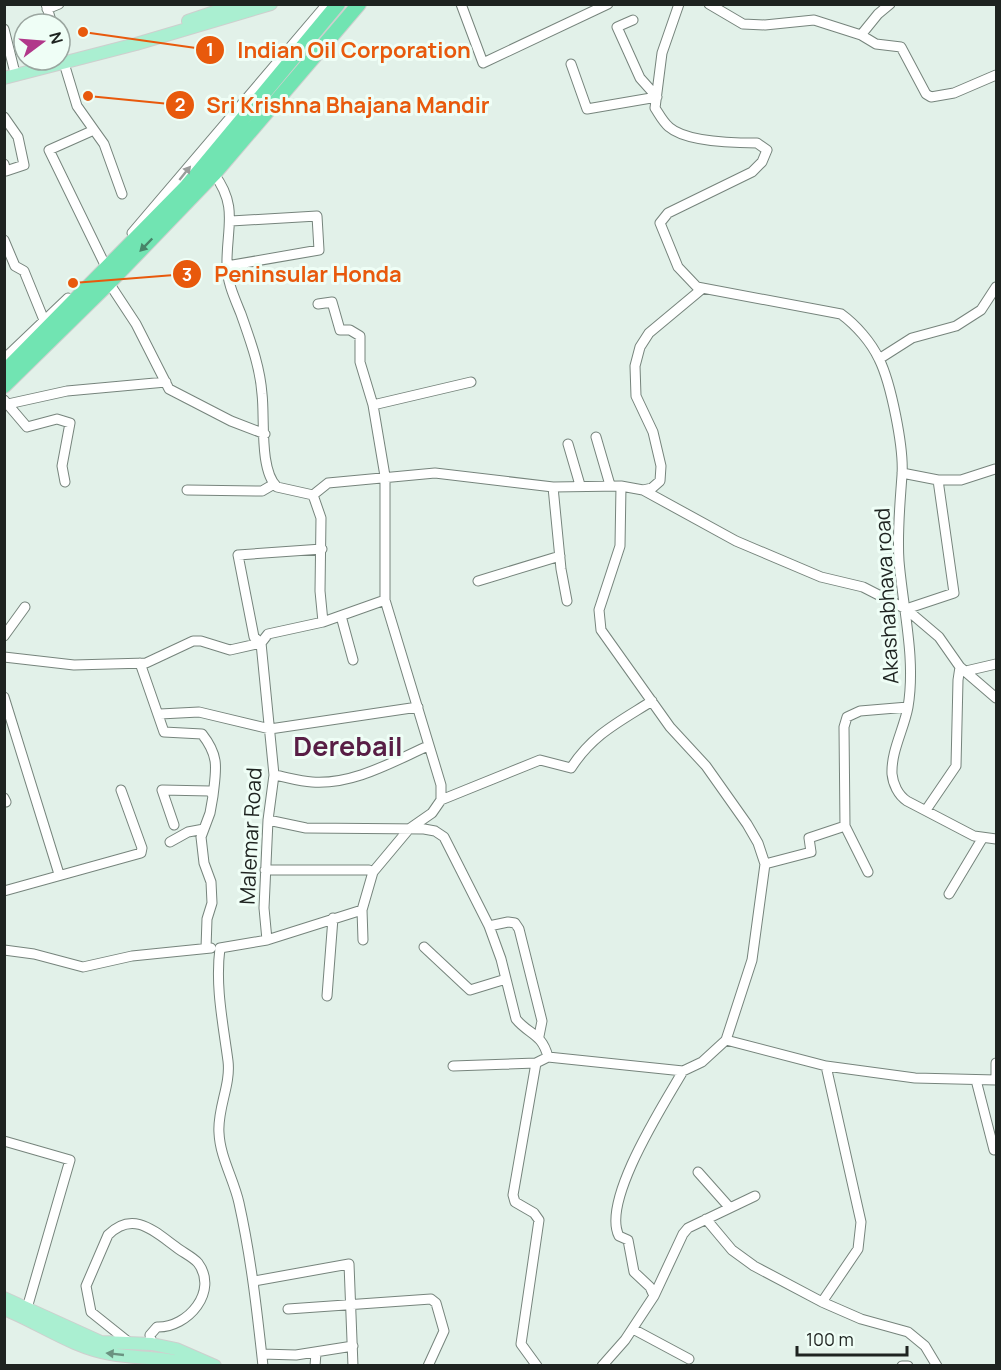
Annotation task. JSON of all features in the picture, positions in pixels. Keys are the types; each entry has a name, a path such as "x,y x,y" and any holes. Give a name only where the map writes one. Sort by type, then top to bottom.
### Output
{"highway":[{"path":"4,372 46,325 218,150 338,4"},
{"path":"4,386 109,283 214,174 359,4"}],"main road":[{"path":"72,53 238,4"},
{"path":"72,54 271,4"},
{"path":"4,78 20,72"},
{"path":"4,1298 93,1350 112,1355 176,1359 193,1365"},
{"path":"4,1309 26,1312 101,1342 152,1344 177,1349 215,1365"}],"street":[{"path":"46,7 59,4"},
{"path":"94,130 49,150 106,266 327,4"},
{"path":"461,4 483,63 608,4"},
{"name":"Akashabhava road","path":"679,4 662,53 655,108 669,128 685,135 730,144 757,142 767,150 762,162 752,172 668,213 660,223 678,267 687,279 703,288 841,314 858,329 879,359 892,402 902,456 898,521 899,563 906,609 908,707 893,762 893,778 903,798 982,839"},
{"path":"709,4 743,24 765,25 814,20 861,35 876,44 901,47 926,94 931,97 954,93 996,75"},
{"path":"861,35 890,4"},
{"path":"633,20 617,27 640,78 657,97"},
{"path":"4,29 9,70"},
{"path":"571,64 587,109 657,97"},
{"path":"65,72 77,106 104,144 122,194"},
{"path":"4,117 18,137 24,165 6,171 4,164"},
{"path":"214,174 223,186 231,221 227,266 233,292 254,351 262,392 266,460 277,487 313,495"},
{"path":"227,266 319,250 317,216 231,221"},
{"path":"4,240 15,266 24,271 46,325 4,359"},
{"path":"109,283 136,324 169,389 231,421 265,434"},
{"path":"879,359 912,338 956,326 981,310 996,287"},
{"path":"644,490 656,486 660,481 661,466 653,432 636,396 634,366 640,346 649,333 703,288"},
{"path":"318,304 332,302 340,330 350,330 360,336 360,362 373,405 385,476 385,600 441,784 441,800"},
{"path":"65,482 62,466 70,423 57,419 27,427 6,402 67,391 166,382"},
{"path":"373,405 471,382"},
{"path":"596,437 610,485"},
{"path":"568,444 580,485"},
{"path":"902,473 938,480 961,480 995,469"},
{"path":"313,495 328,483 435,473 553,487 610,485 644,490 736,541 821,577 863,587 906,609 939,637 963,669 996,698"},
{"path":"906,609 954,593 938,480"},
{"path":"187,490 262,491 274,484"},
{"path":"453,1066 536,1063 548,1057 683,1071 702,1062 726,1040 752,960 765,864 758,843 706,766 670,727 607,639 598,621 606,584 620,546 621,486"},
{"path":"553,487 567,601"},
{"path":"313,495 321,518 320,591 323,622"},
{"name":"Malemar Road","path":"267,940 264,908 268,820 274,776 261,643 254,637 238,555 322,549"},
{"path":"478,580 560,556"},
{"path":"4,657 74,665 146,663 193,641 201,640 230,650 261,643 268,634 323,622 385,600"},
{"path":"4,636 25,607"},
{"path":"341,616 353,660"},
{"path":"140,663 164,732 202,734 217,759 213,796 201,844 211,882 212,903 207,918 206,948"},
{"path":"963,669 996,664"},
{"path":"926,810 956,766 958,680 963,669"},
{"path":"4,697 8,725 60,874"},
{"path":"363,940 362,910 373,872 409,829 432,813 441,800 540,760 571,768 590,742 602,732 652,701"},
{"path":"160,714 199,712 270,729 418,707"},
{"path":"868,872 845,826 844,727 847,717 860,711 908,707"},
{"path":"274,776 312,782 366,774 428,746"},
{"path":"4,891 141,853 142,848 121,790"},
{"path":"174,825 162,790 210,791 213,796"},
{"path":"268,820 306,828 435,831 444,837 489,926 516,1019 522,1026 539,1036"},
{"path":"765,864 809,853 812,849 809,838 845,826"},
{"path":"170,842 188,831 204,829"},
{"path":"949,894 982,839 996,838"},
{"path":"266,870 369,870"},
{"path":"4,950 34,954 83,967 132,956 220,948 267,940 362,910"},
{"path":"327,996 333,918"},
{"path":"489,926 508,922 515,923 519,929 542,1021 539,1036 548,1057"},
{"path":"424,947 470,990 506,979"},
{"path":"220,948 218,978 229,1073 219,1112 219,1135 238,1201 254,1281 263,1365"},
{"path":"726,1040 826,1066 915,1078 976,1080 996,1078 996,1063"},
{"path":"536,1063 513,1195 515,1202 534,1213 538,1220 521,1344 537,1365"},
{"path":"822,1302 858,1249 861,1222 826,1066"},
{"path":"654,1296 650,1287 634,1272 628,1240 619,1236 615,1228 615,1206 629,1171 683,1071"},
{"path":"976,1080 994,1150"},
{"path":"4,1141 70,1160 26,1312"},
{"path":"698,1172 730,1209"},
{"path":"602,1365 633,1329 654,1296 683,1234 706,1219 755,1196"},
{"path":"706,1219 727,1245 744,1259 822,1302 861,1319 908,1332 925,1346 937,1365"},
{"path":"131,1344 91,1312 86,1286 108,1235 114,1228 132,1223 144,1224 198,1263 204,1277 204,1290 190,1317 177,1324 157,1327 150,1335 152,1344"},
{"path":"254,1281 349,1264 353,1365"},
{"path":"288,1309 431,1299 436,1303 444,1330 428,1365"},
{"path":"633,1329 688,1359"},
{"path":"262,1354 315,1353 352,1346"},
{"path":"315,1353 315,1365"},
{"path":"902,1365 908,1365"}],"place":[{"name":"Indian Oil Corporation","path":"83,32"},
{"name":"Sri Krishna Bhajana Mandir","path":"88,96"},
{"name":"Peninsular Honda","path":"73,283"}],"district":[{"name":"Derebail","path":"348,745"}]}
